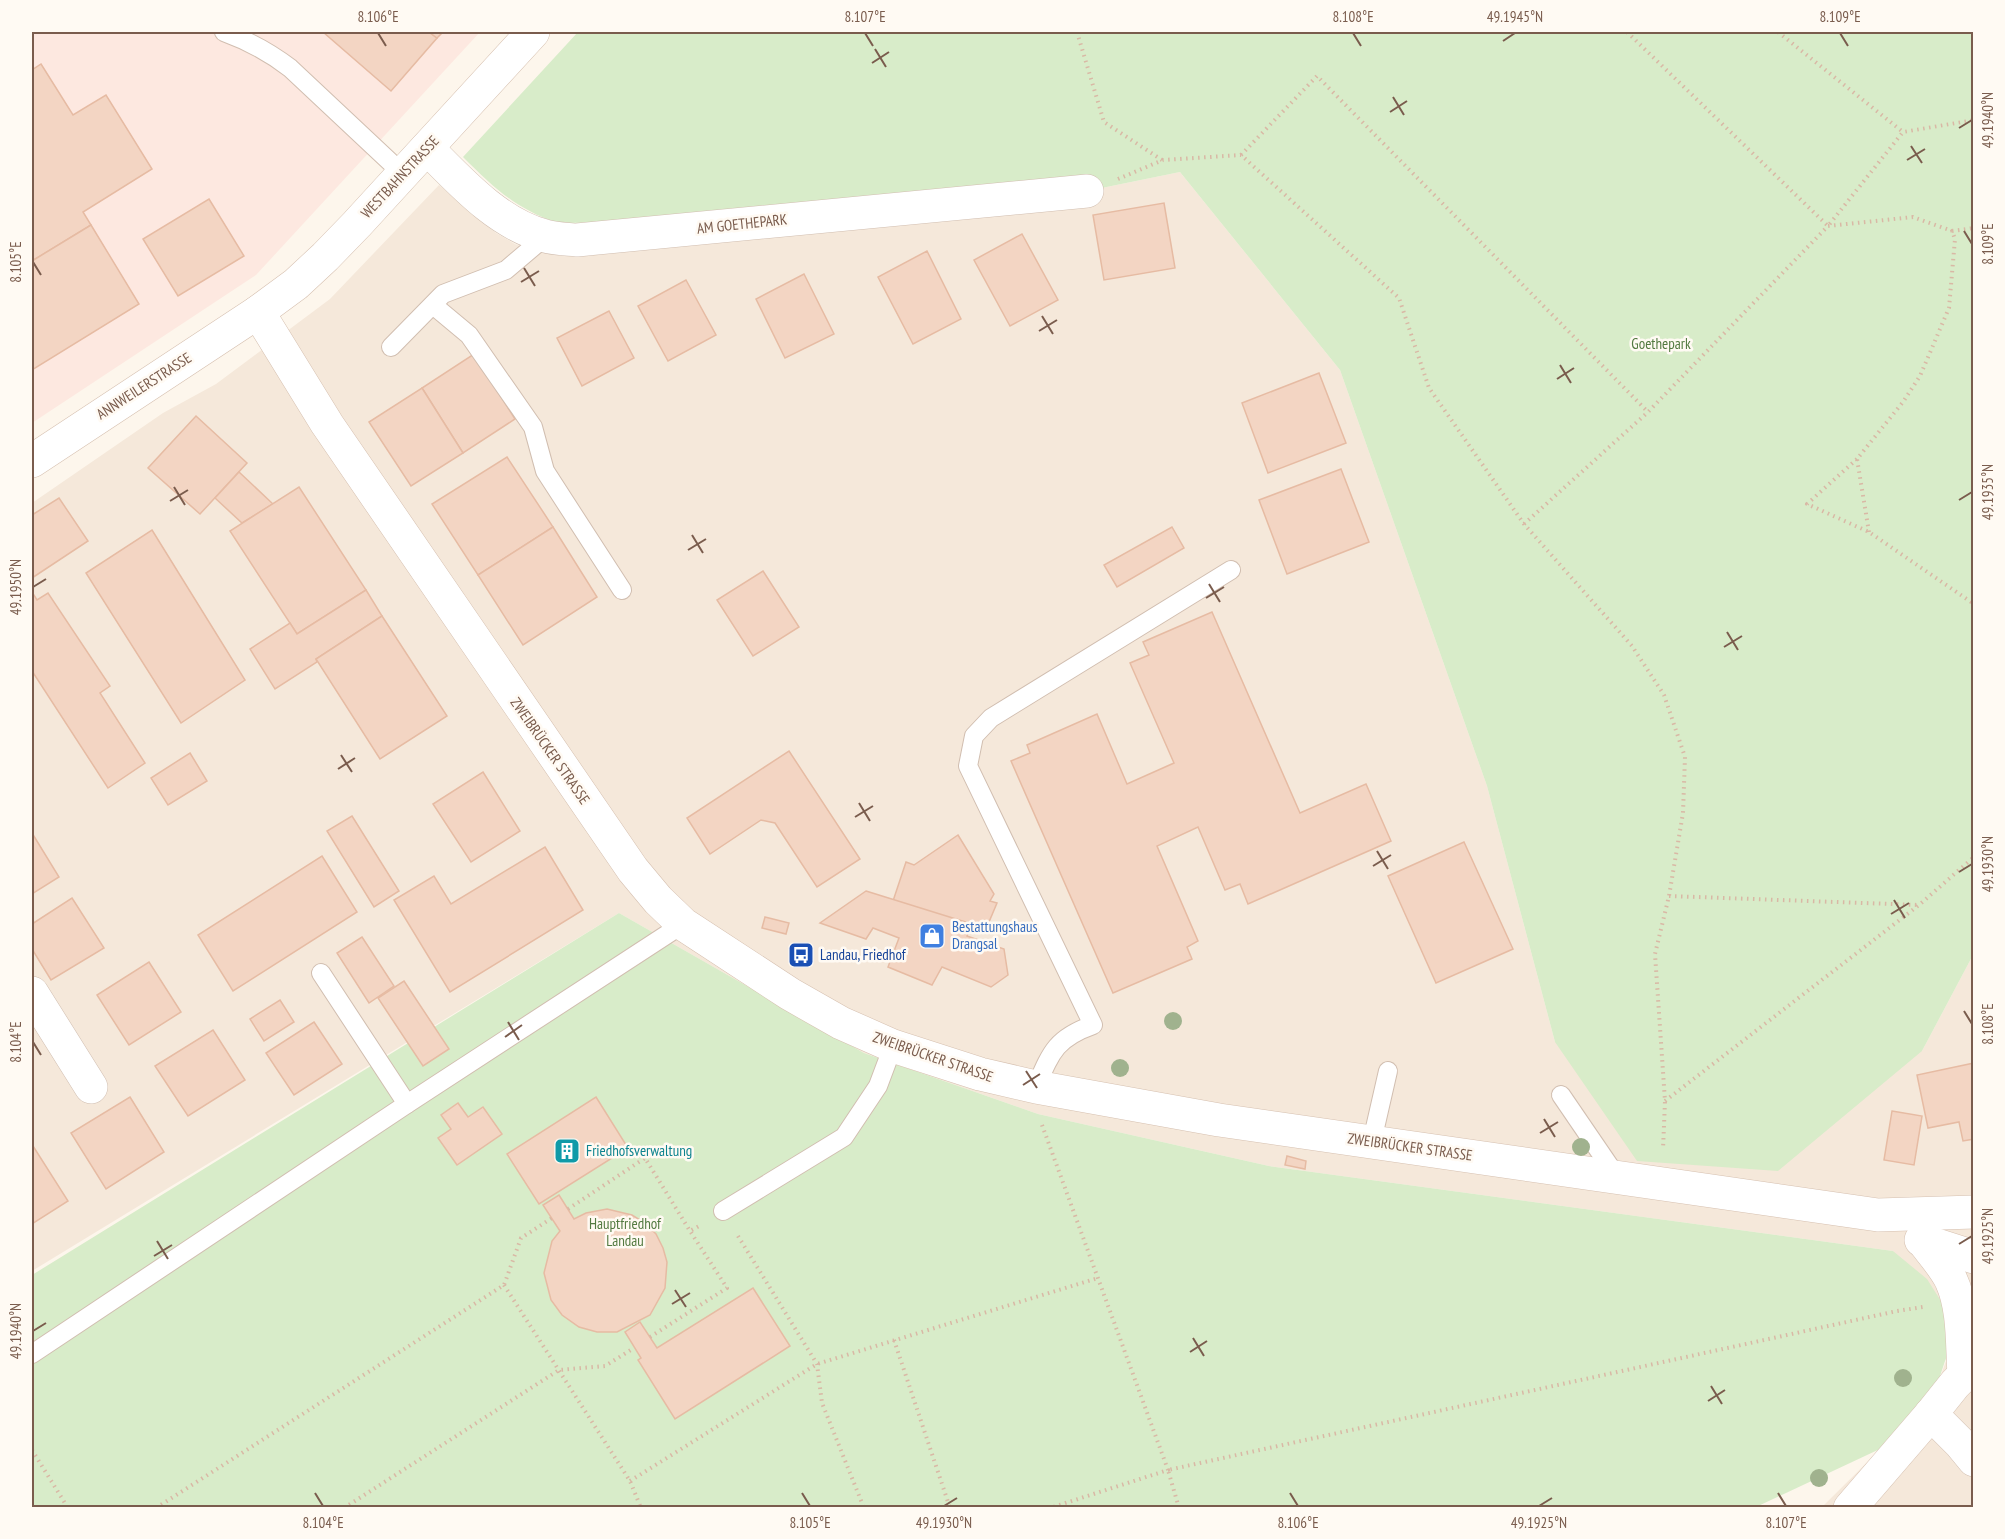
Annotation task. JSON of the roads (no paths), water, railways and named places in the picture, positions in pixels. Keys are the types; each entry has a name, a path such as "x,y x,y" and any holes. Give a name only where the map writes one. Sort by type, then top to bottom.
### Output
{"street":[{"name":"WESTBAHNSTRASSE","path":"258,312 296,284 325,257 533,32"},
{"name":"AM GOETHEPARK","path":"427,148 503,216 522,227 546,236 577,240 1087,191"},
{"name":"ANNWEILERSTRASSE","path":"32,460 258,312"},
{"name":"ZWEIBRÜCKER STRASSE","path":"258,312 327,424 609,837 651,893 683,924 790,994 841,1023 893,1046 980,1074 1036,1087 1219,1120 1878,1215"},
{"path":"32,993 91,1087"},
{"path":"1878,1215 1974,1212"},
{"path":"1878,1215 1923,1241 1974,1257"},
{"path":"1850,1508 1969,1370 1959,1302 1952,1282 1923,1241"},
{"path":"1931,1414 1974,1460"}],"lane":[{"path":"224,32 255,45 290,68 404,174"},
{"path":"391,347 443,294 506,270 546,236"},
{"path":"433,305 469,335 532,427 545,471 622,591"},
{"path":"1036,1087 1046,1064 1060,1042 1075,1031 1094,1025 968,766 974,736 991,718 1231,570"},
{"path":"32,1354 407,1104 683,924"},
{"path":"321,974 407,1104"},
{"path":"723,1211 844,1137 878,1086 893,1046"},
{"path":"1371,1141 1388,1071"},
{"path":"1561,1095 1617,1178"}],"place":[{"name":"Bestattungshaus Drangsal","path":"932,936"},
{"name":"Landau, Friedhof","path":"801,955"},
{"name":"Friedhofsverwaltung","path":"567,1151"}],"park label":[{"name":"Goethepark","path":"1661,344"},
{"name":"Hauptfriedhof Landau","path":"625,1232"}]}
